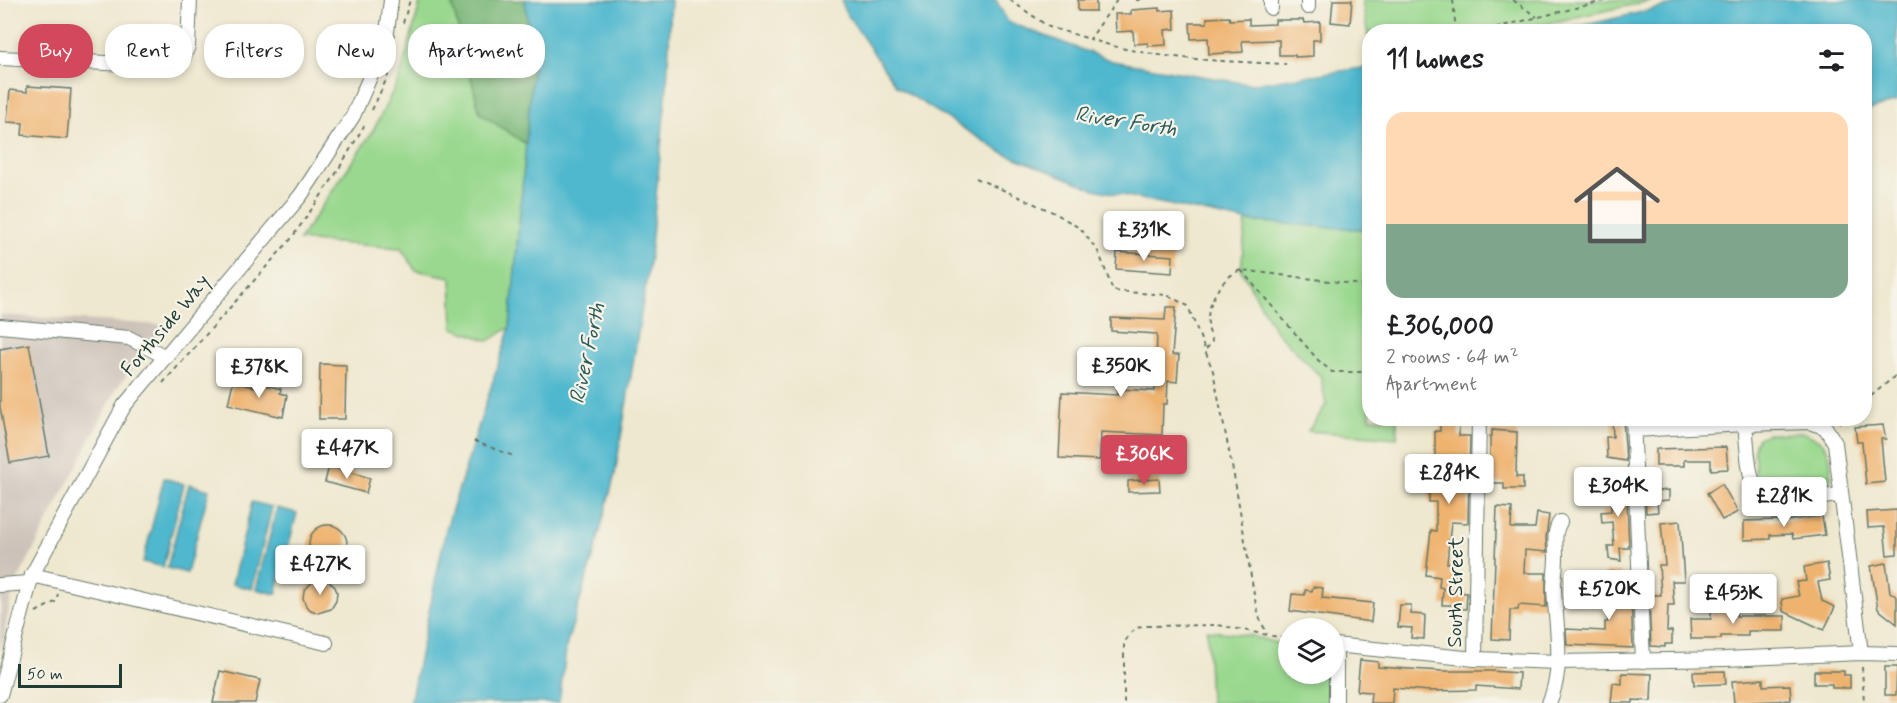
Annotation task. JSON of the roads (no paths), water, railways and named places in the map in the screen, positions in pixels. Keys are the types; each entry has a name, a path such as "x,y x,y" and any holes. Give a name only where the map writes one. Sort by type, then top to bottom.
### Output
{"street":[{"path":"0,58 170,66 181,63 188,46 190,0"},
{"name":"Forthside Way","path":"0,695 30,579 124,406 301,195 353,116 386,40 391,0"},
{"path":"0,326 129,338 166,357"},
{"name":"South Street","path":"1475,659 1479,426"},
{"path":"1633,426 1644,662"},
{"path":"1745,426 1751,478 1765,494 1790,500 1841,495"},
{"path":"1822,426 1825,427 1834,443 1861,653"},
{"path":"1549,703 1558,662 1559,637 1554,587 1555,531 1560,522"},
{"path":"0,585 30,579 62,583 326,643"},
{"path":"1344,646 1475,659 1558,662 1644,662 1861,653 1897,654"},
{"path":"1336,684 1336,703"}],"water":[{"name":"River Forth","path":"525,0 671,0 667,86 649,265 615,474 567,643 559,703 410,703 446,529 510,327 532,78 545,78 545,24 528,24"},
{"name":"River Forth","path":"842,0 996,0 1008,22 1112,61 1249,84 1362,68 1362,229 1246,221 1094,189 1001,152 896,86 843,8"},
{"path":"1694,0 1897,0 1897,101 1872,109 1872,24 1590,24"},
{"path":"164,478 184,484 163,567 143,562"},
{"path":"189,484 209,490 187,573 167,568"},
{"path":"252,502 272,507 252,589 232,584"},
{"path":"277,508 297,513 276,594 256,589"}]}
